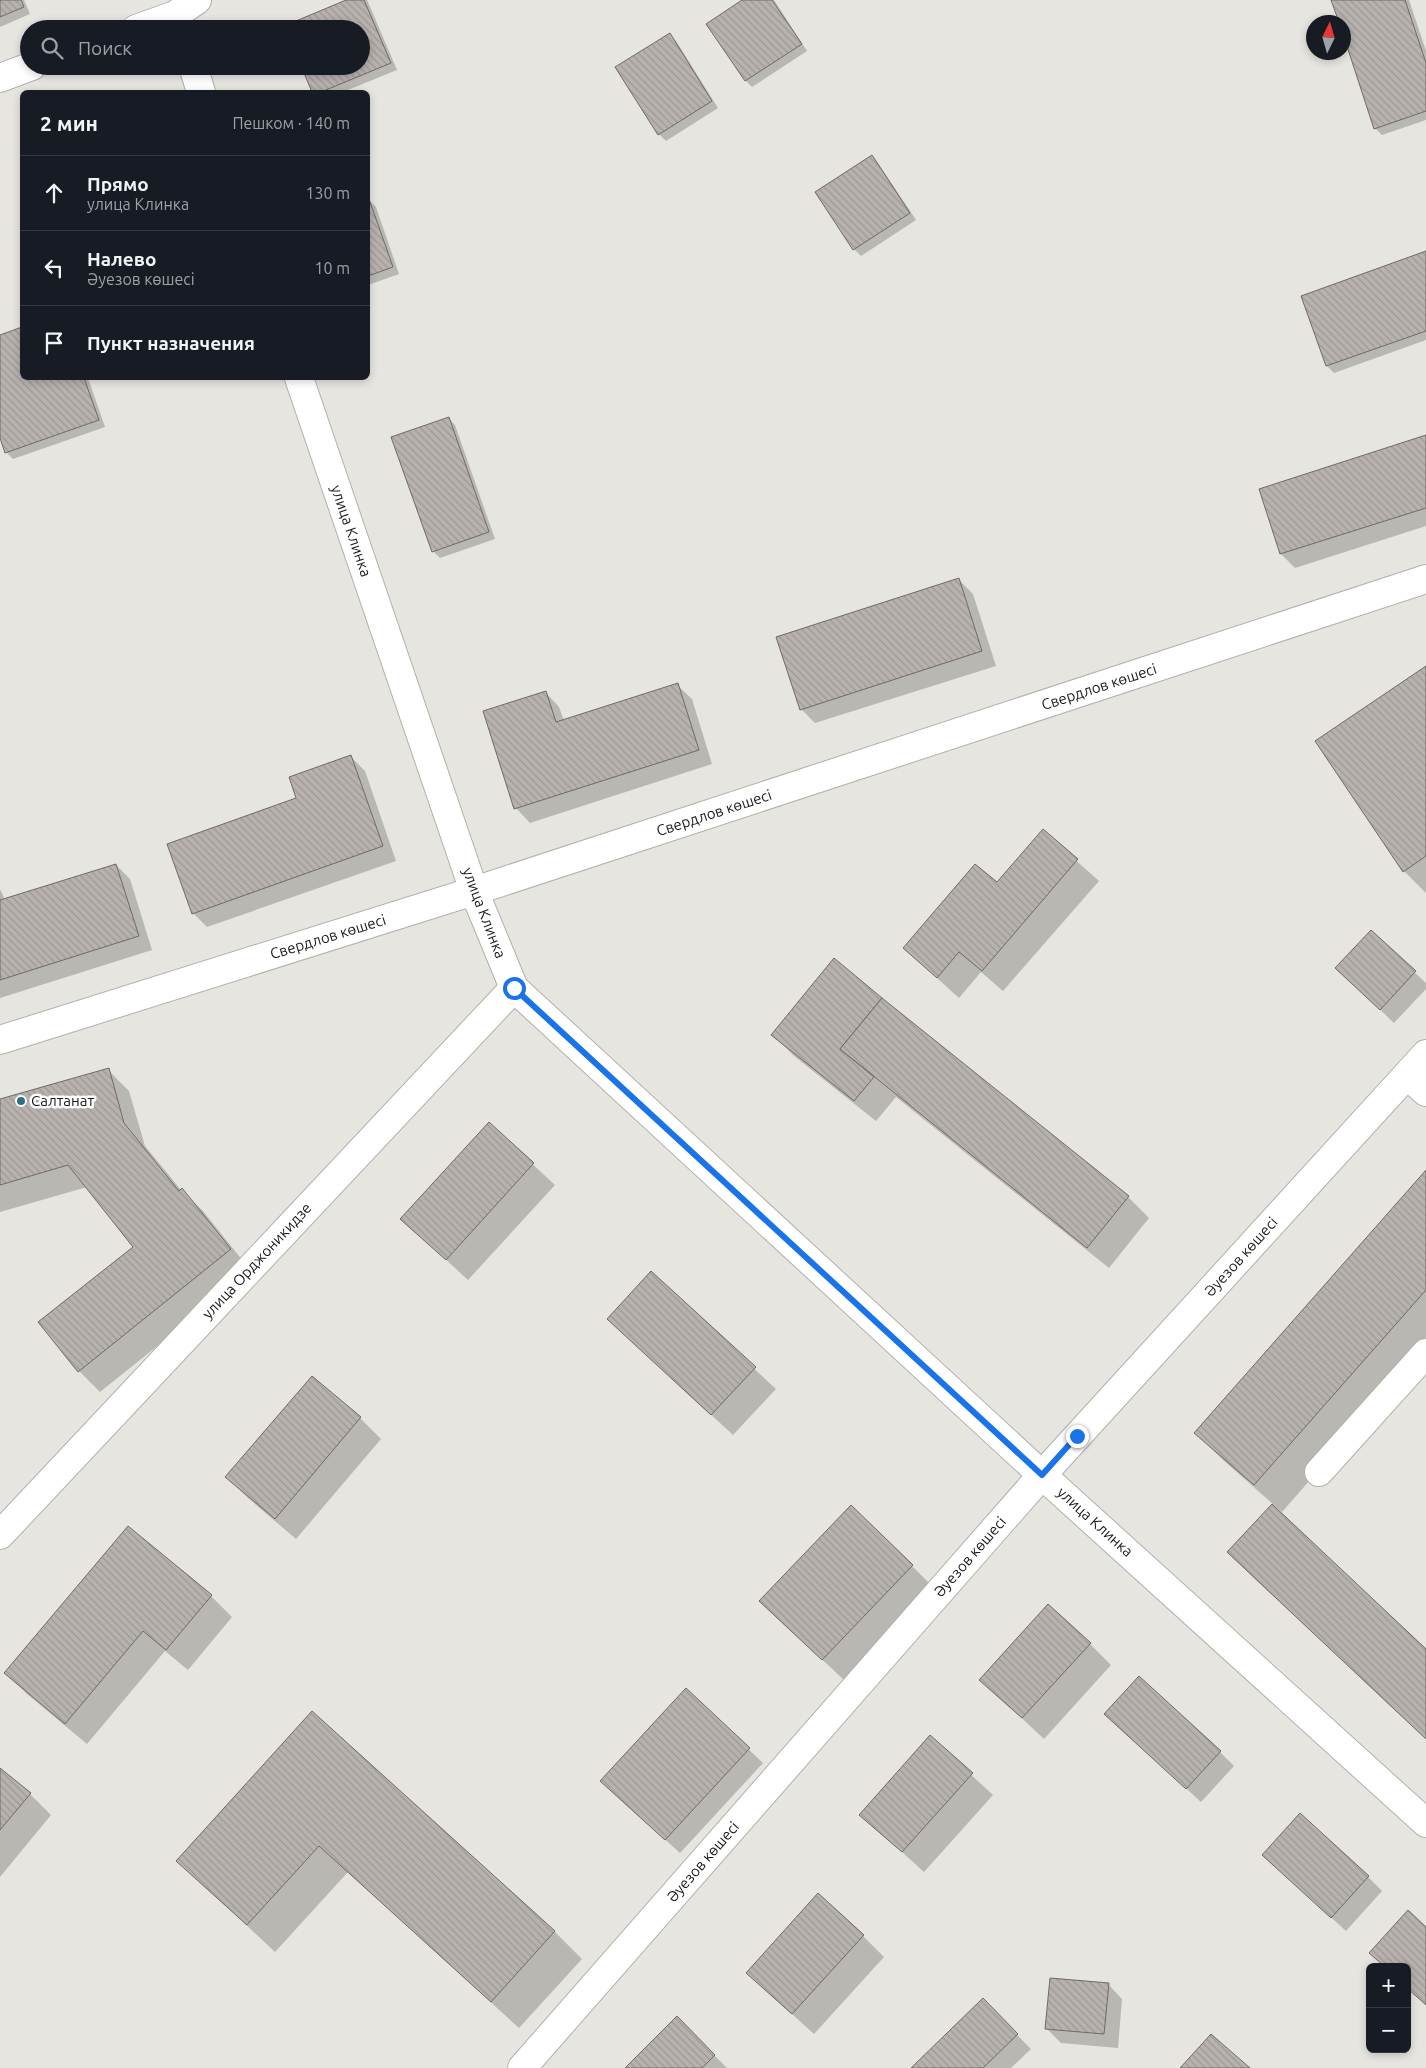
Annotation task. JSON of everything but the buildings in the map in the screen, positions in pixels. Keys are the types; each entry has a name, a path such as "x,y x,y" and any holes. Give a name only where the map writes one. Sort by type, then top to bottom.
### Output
{"street":[{"path":"158,20 180,11"},
{"path":"0,78 20,70"},
{"path":"195,75 201,90"},
{"name":"улица Клинка","path":"300,380 474,891 514,988 1042,1475 1426,1823"},
{"name":"Свердлов көшесі","path":"0,1040 474,891 1426,579"},
{"name":"улица Орджоникидзе","path":"0,1535 514,988"},
{"name":"Әуезов көшесі","path":"522,2068 1042,1475 1417,1084 1426,1054"},
{"path":"1319,1472 1426,1353"}],"place":[{"name":"Салтанат","path":"21,1101"}],"route":[{"path":"514,988 1042,1475 1077,1436"}]}
